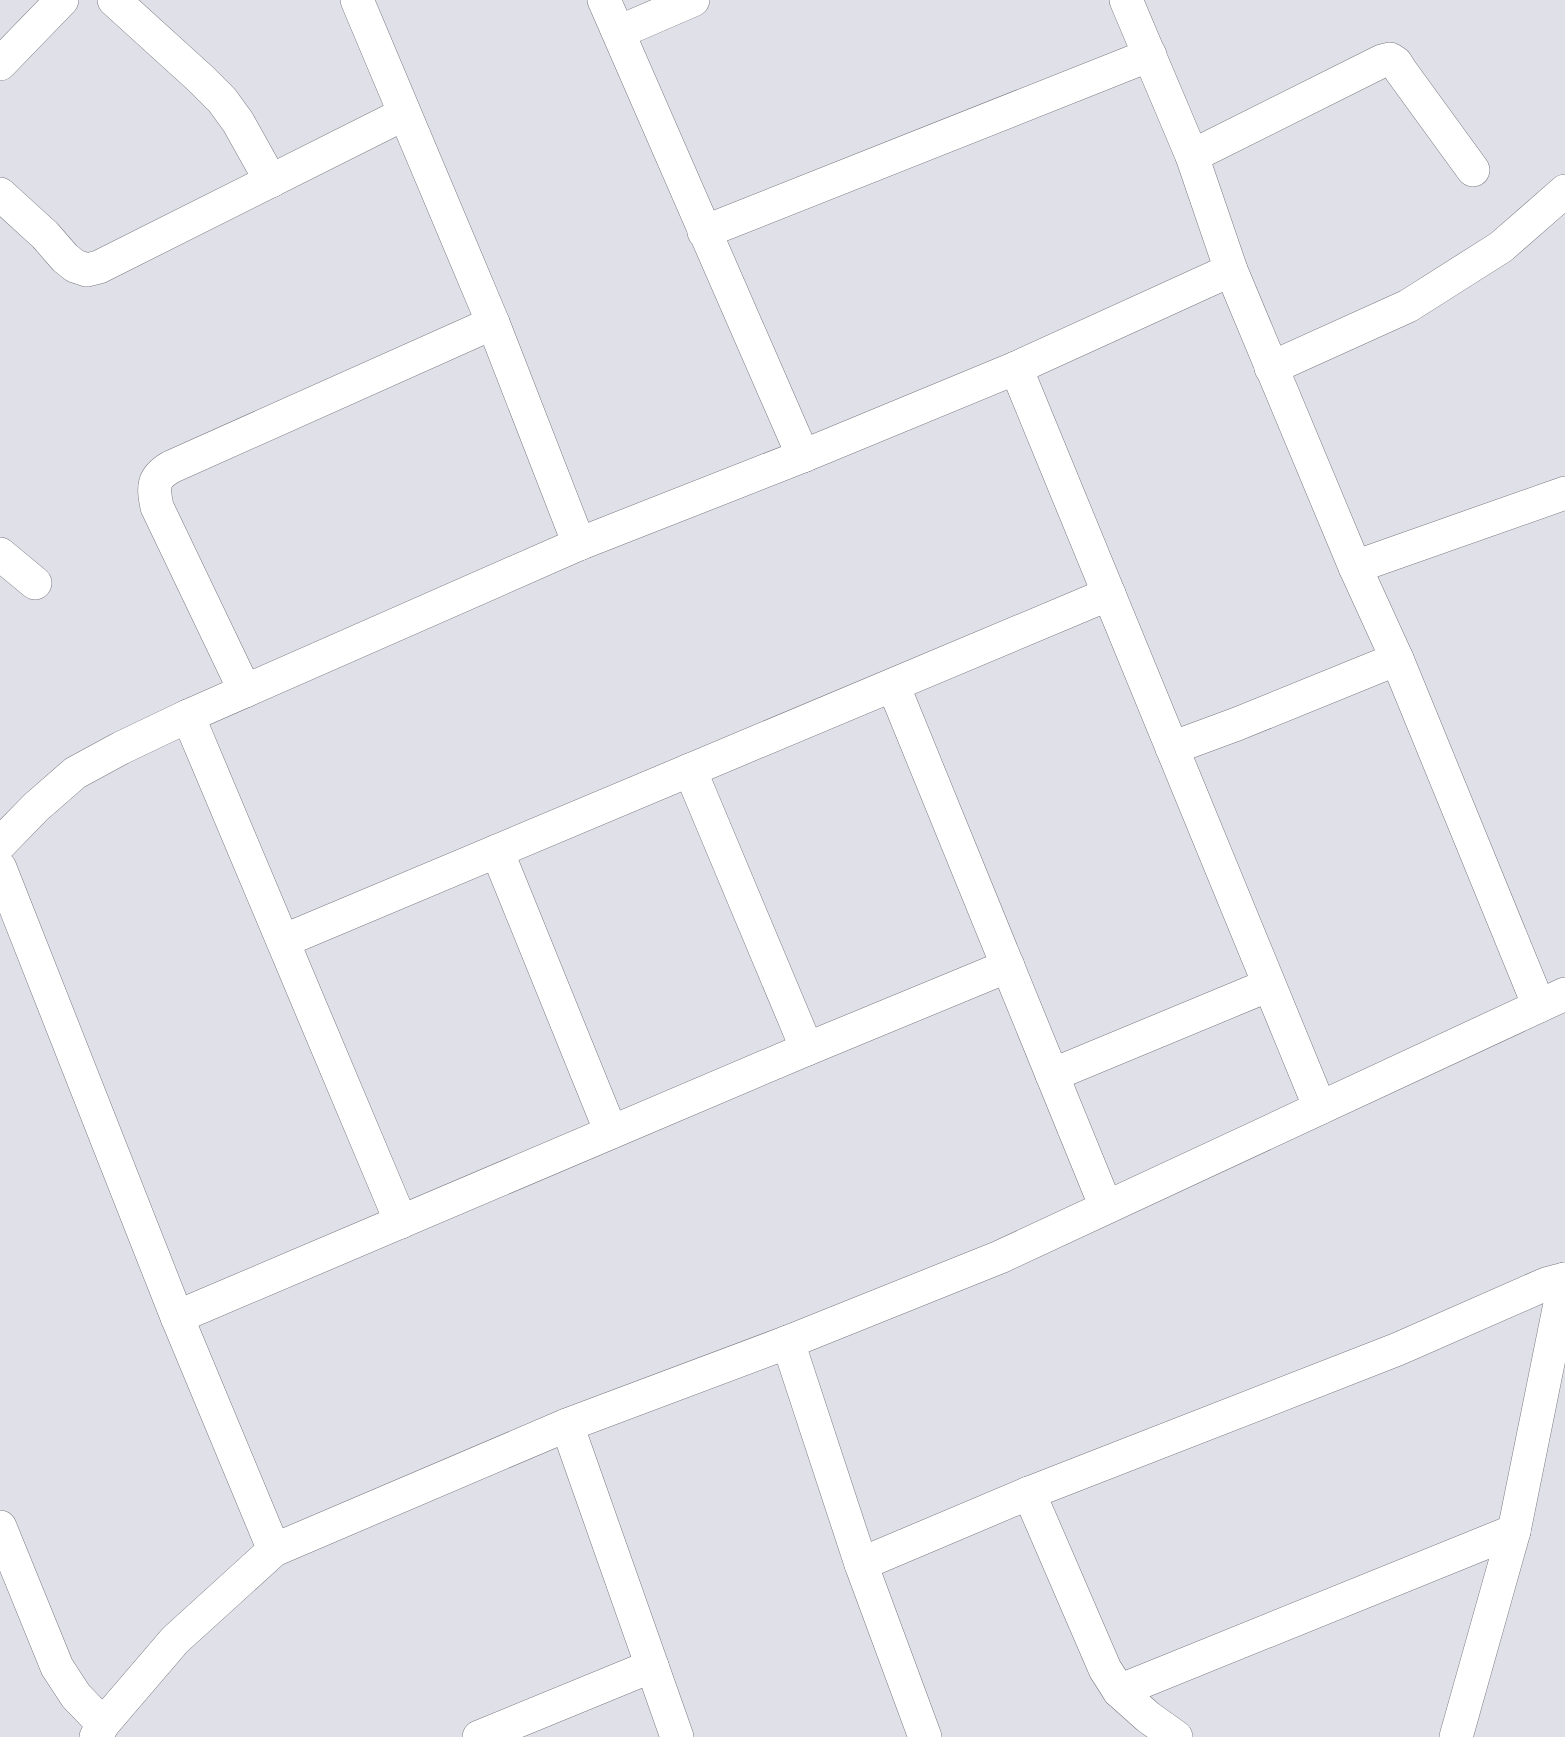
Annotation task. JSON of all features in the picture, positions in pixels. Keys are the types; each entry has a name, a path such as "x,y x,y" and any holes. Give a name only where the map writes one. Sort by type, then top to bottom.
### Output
{"street":[{"path":"0,64 62,0"},
{"path":"114,0 222,100 238,122 271,181"},
{"path":"357,0 493,323 579,544"},
{"path":"604,0 803,456"},
{"path":"619,32 693,0"},
{"path":"0,1527 57,1667 99,1731 175,1640 274,1550 567,1425 788,1342 1000,1257 1552,1000 1355,567 1231,270 1192,156 1126,0"},
{"path":"704,232 1150,56"},
{"path":"1192,156 1390,59 1396,63 1473,170"},
{"path":"0,194 45,235 65,258 75,266 87,270 99,267 404,114"},
{"path":"1271,368 1408,306 1501,247 1565,191"},
{"path":"0,844 36,807 75,773 188,716 579,544 803,456 1016,368 1231,270"},
{"path":"245,691 157,507 154,495 155,481 162,472 171,467 493,323"},
{"path":"1016,368 1320,1108"},
{"path":"1355,567 1565,493"},
{"path":"0,554 35,583"},
{"path":"283,941 1109,594"},
{"path":"1172,748 1397,659"},
{"path":"893,685 1106,1208"},
{"path":"188,716 401,1222"},
{"path":"690,770 807,1049"},
{"path":"497,851 611,1132"},
{"path":"4,885 177,1317 274,1550"},
{"path":"177,1317 1008,966"},
{"path":"1052,1075 1269,985"},
{"path":"861,1564 1029,1493 1398,1350 1546,1284 1565,1279 1514,1531 1456,1737"},
{"path":"788,1342 861,1564 925,1737"},
{"path":"567,1425 677,1737"},
{"path":"1029,1493 1105,1669 1119,1690 1148,1717 1176,1737"},
{"path":"1119,1690 1514,1531"},
{"path":"479,1737 652,1666"}]}
